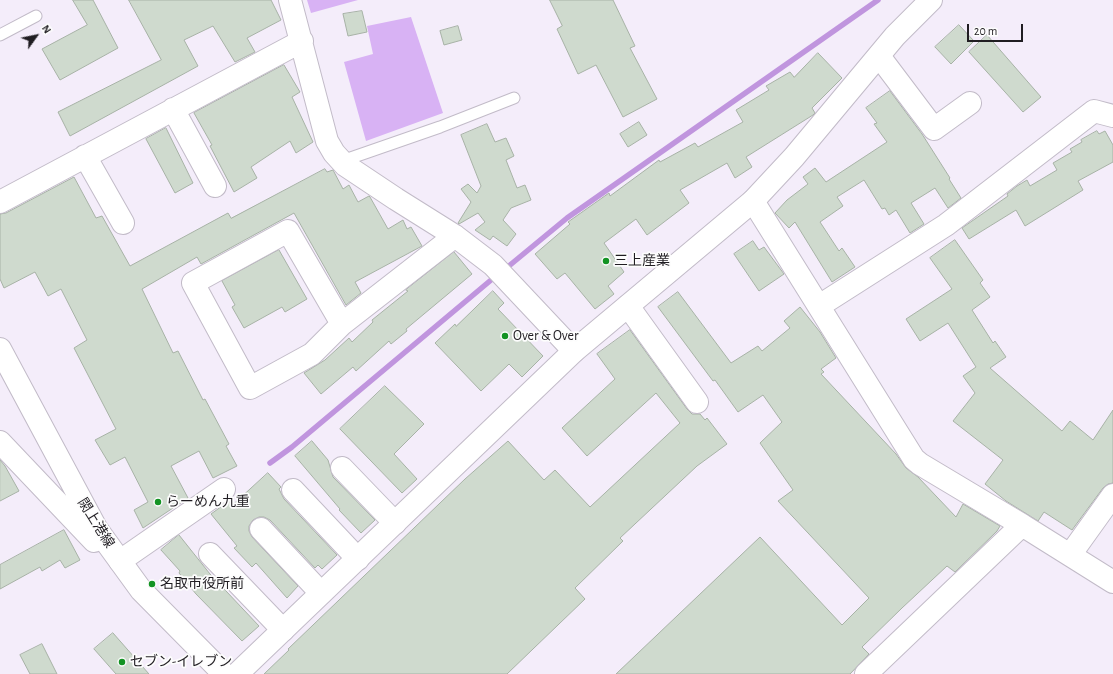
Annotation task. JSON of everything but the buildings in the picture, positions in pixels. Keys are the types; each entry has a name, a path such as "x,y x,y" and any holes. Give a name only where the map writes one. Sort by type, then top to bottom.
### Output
{"street":[{"path":"290,0 302,41 327,141 342,161 396,199 455,236 500,272 574,351"},
{"path":"237,674 574,351 753,201 794,157 914,16 931,0"},
{"path":"0,202 302,41"},
{"path":"879,56 934,129 970,103"},
{"path":"173,109 215,186"},
{"path":"819,306 946,225 1094,111 1113,116"},
{"path":"86,156 124,223"},
{"path":"753,201 914,459 1113,582"},
{"path":"342,324 288,231 193,283 250,388 312,354 342,324 455,236"},
{"path":"628,306 697,402"},
{"name":"閖上港線","path":"0,349 96,528 141,590 224,674"},
{"path":"0,442 141,590"},
{"path":"17,460 28,462 39,460 55,452"},
{"path":"342,468 395,523"},
{"path":"120,561 224,489"},
{"path":"293,490 358,559"},
{"path":"1070,555 1113,495"},
{"path":"866,674 1022,525"},
{"path":"261,529 322,593"},
{"path":"210,554 283,630"}],"lane":[{"path":"0,35 36,16"},
{"path":"342,161 440,127 514,98"}],"shaded area":[{"path":"307,0 358,0 311,13"},
{"path":"411,17 443,113 366,141 344,62 373,54 367,26"}],"waterway":[{"path":"504,270 567,218 878,0"},
{"path":"270,463 292,447 497,275"}],"place":[{"name":"三上産業","path":"606,261"},
{"name":"Over & Over","path":"505,336"},
{"name":"らーめん九重","path":"158,502"},
{"name":"名取市役所前","path":"152,584"},
{"name":"セブン-イレブン","path":"122,662"}]}
